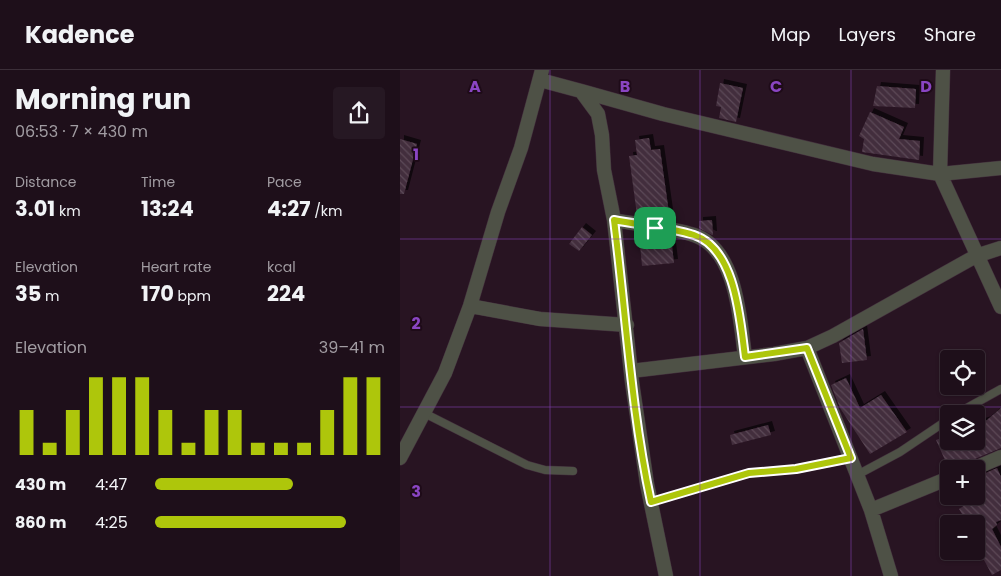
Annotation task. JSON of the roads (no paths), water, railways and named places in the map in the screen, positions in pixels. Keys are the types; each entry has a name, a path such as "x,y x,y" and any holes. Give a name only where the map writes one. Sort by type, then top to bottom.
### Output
{"street":[{"path":"943,70 940,174 1001,307"},
{"path":"400,458 445,374 470,306 498,212 521,148 541,75 581,91 663,114 873,164 940,174 1001,168"},
{"path":"581,91 598,114 602,135 604,170 614,220 632,370 651,502 666,576"},
{"path":"614,220 695,235 715,248 730,273 745,357"},
{"path":"632,370 807,348 833,336 976,256 1001,248"},
{"path":"470,306 540,319 627,325"},
{"path":"807,348 871,510 891,576"},
{"path":"985,464 1001,457"},
{"path":"871,510 940,482"}],"lane":[{"path":"972,405 1001,389"},
{"path":"424,413 527,465 545,470 573,471"},
{"path":"858,476 900,452 940,424"},
{"path":"651,502 749,473 796,469 851,458"}]}
